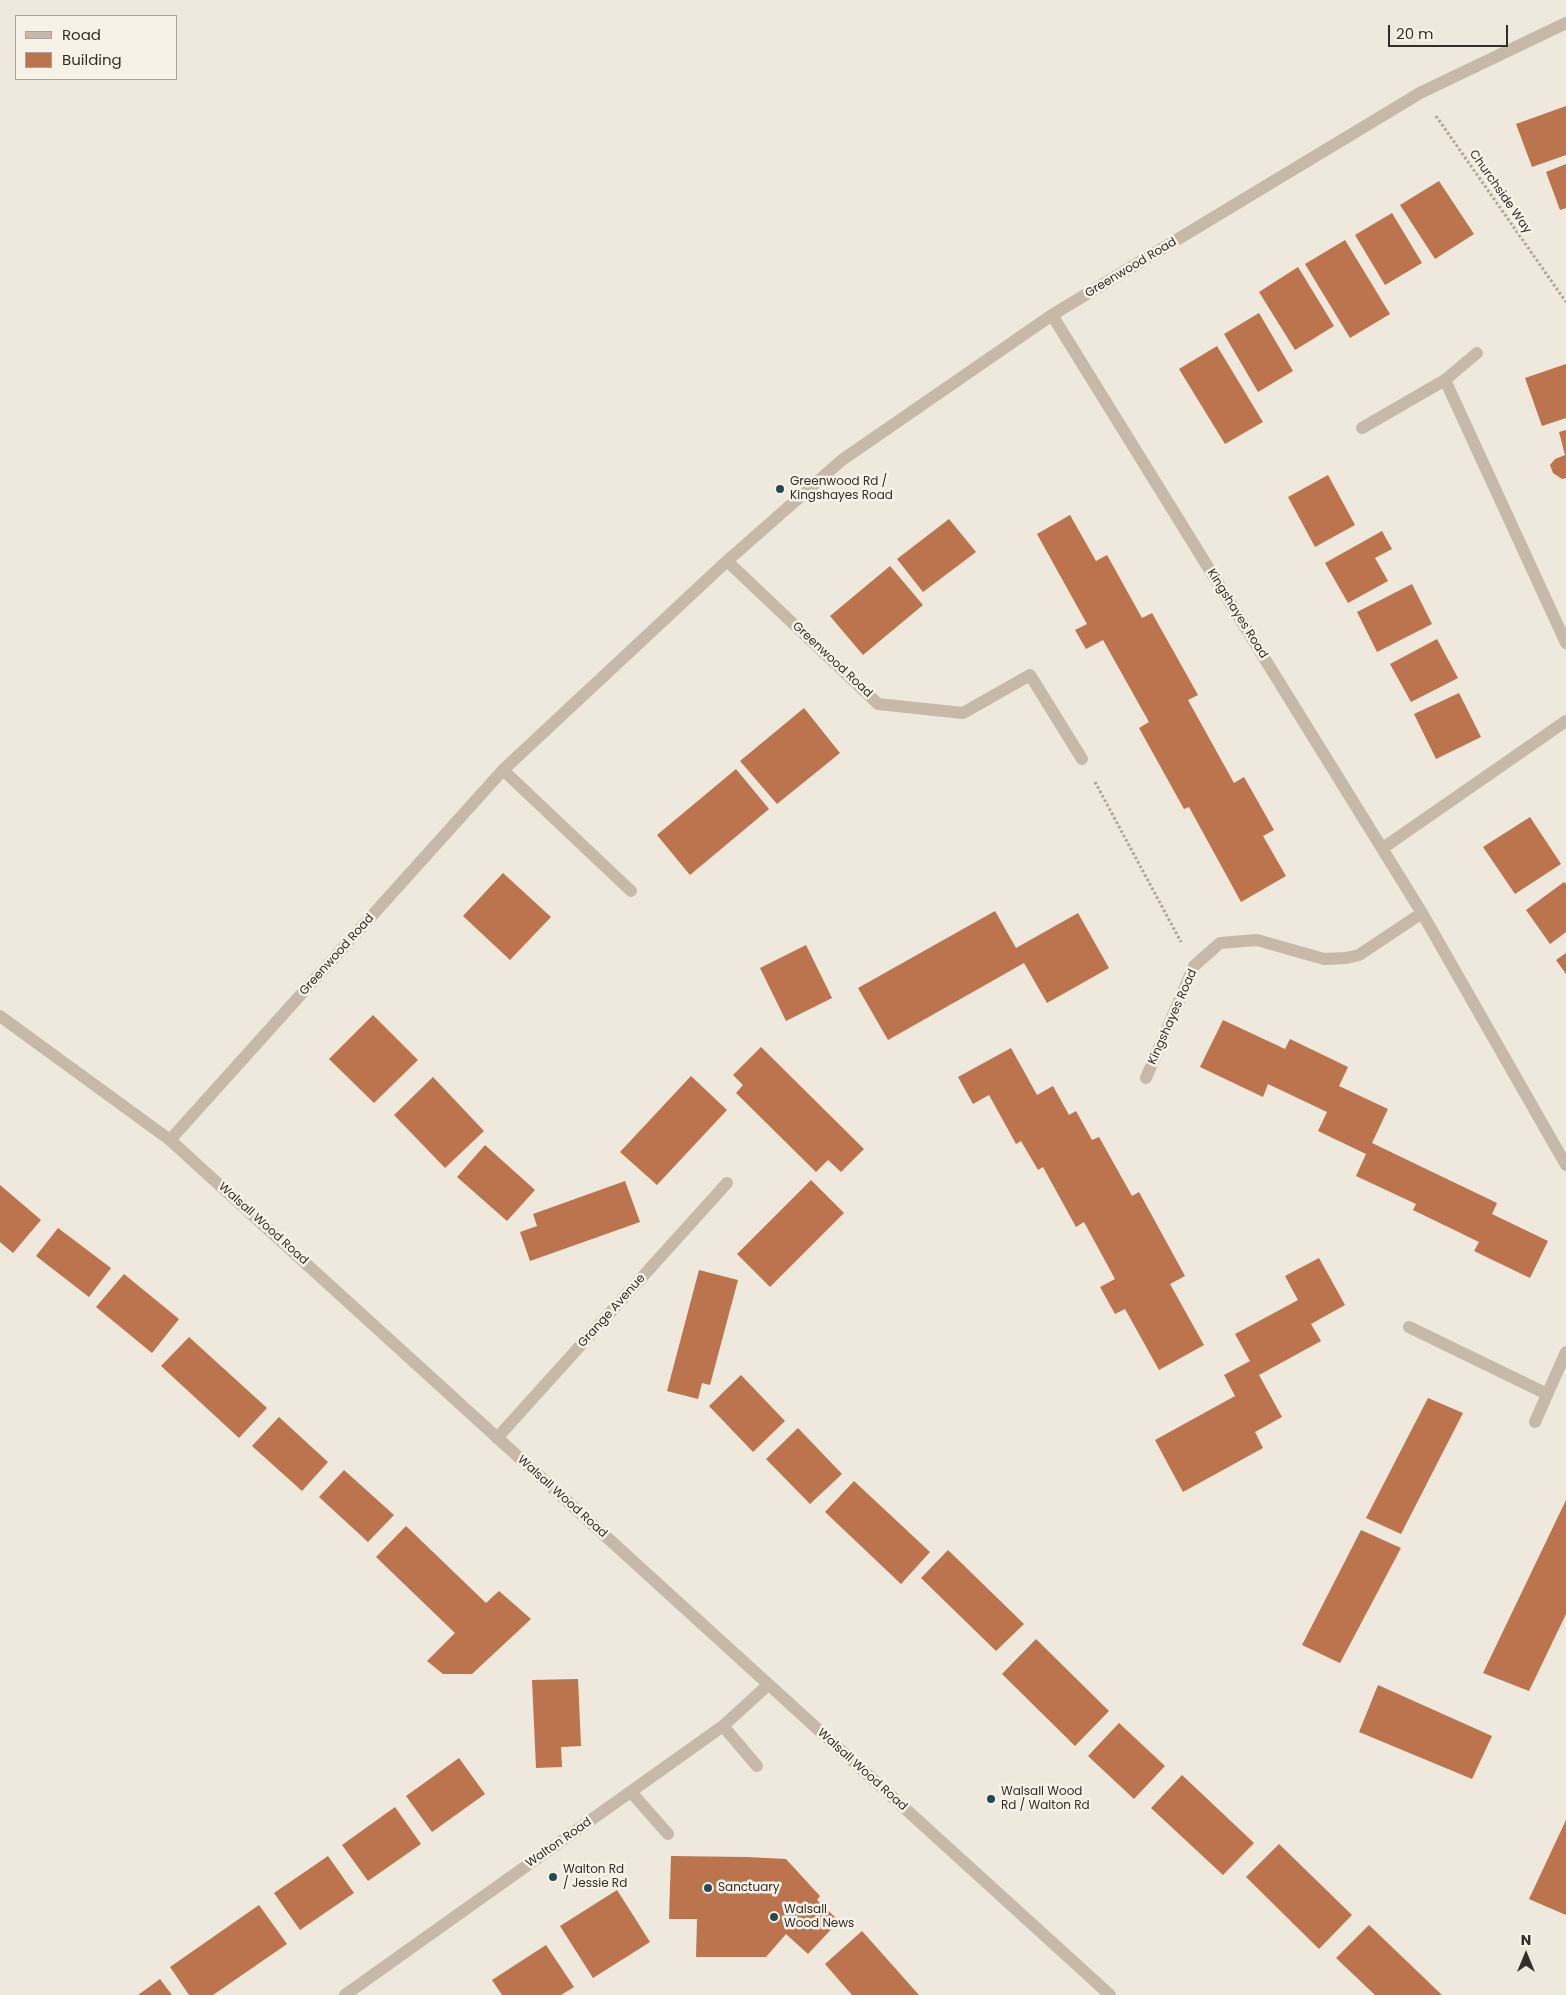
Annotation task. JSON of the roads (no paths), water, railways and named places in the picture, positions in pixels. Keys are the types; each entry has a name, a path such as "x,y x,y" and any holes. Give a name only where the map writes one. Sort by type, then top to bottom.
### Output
{"street":[{"name":"Greenwood Road","path":"170,1140 503,770 727,561 842,460 1052,316 1420,93 1566,23"},
{"name":"Kingshayes Road","path":"1052,316 1383,848 1566,1165"},
{"path":"1362,428 1445,380 1477,353"},
{"path":"1445,380 1566,642"},
{"name":"Greenwood Road","path":"727,561 878,704 963,713 1030,675 1082,759"},
{"path":"1383,848 1566,721"},
{"path":"503,770 632,891"},
{"name":"Kingshayes Road","path":"1146,1078 1194,966 1220,943 1256,940 1324,959 1360,955 1422,913"},
{"name":"Walsall Wood Road","path":"0,1016 170,1140 1110,1995"},
{"name":"Grange Avenue","path":"497,1438 727,1183"},
{"path":"1410,1327 1547,1394"},
{"path":"1535,1422 1566,1352"},
{"name":"Walton Road","path":"345,1995 722,1726 768,1685"},
{"path":"722,1726 757,1766"},
{"path":"631,1792 668,1834"}],"place":[{"name":"Greenwood Rd / Kingshayes Road","path":"780,489"},
{"name":"Walsall Wood Rd / Walton Rd","path":"991,1799"},
{"name":"Walton Rd / Jessie Rd","path":"553,1877"},
{"name":"Sanctuary","path":"708,1888"},
{"name":"Walsall Wood News","path":"774,1917"}]}
